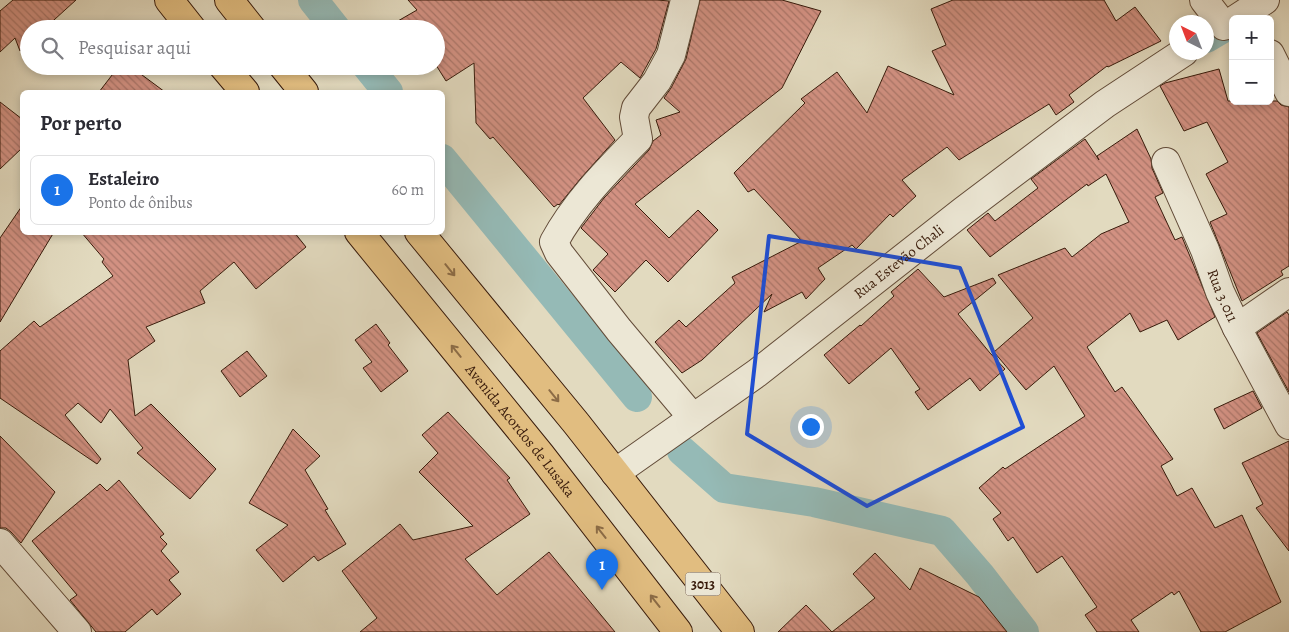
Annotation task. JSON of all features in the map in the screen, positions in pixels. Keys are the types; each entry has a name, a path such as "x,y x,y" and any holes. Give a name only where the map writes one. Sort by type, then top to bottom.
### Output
{"main road":[{"path":"169,0 185,20"},
{"path":"228,0 245,20"},
{"path":"231,75 243,90"},
{"path":"290,75 302,90"},
{"name":"Avenida Acordos de Lusaka","path":"361,235 540,454 678,632"},
{"path":"421,235 576,422 615,473"},
{"name":"3013","path":"615,473 740,632"}],"street":[{"path":"685,0 671,55 657,81 636,108 634,116 638,139 583,198 554,242 559,253 619,330 693,418"},
{"path":"1204,0 1231,15"},
{"name":"Rua Estevão Chali","path":"615,473 757,374 962,211 1105,104 1172,60"},
{"path":"1273,60 1289,92"},
{"name":"Rua 3.011","path":"1166,162 1205,250 1220,292 1289,425"},
{"path":"1237,328 1289,292"},
{"path":"0,543 77,632"}],"highlighted area":[{"path":"769,236 960,268 1023,427 867,506 747,434"}],"building":[{"path":"13,0 76,0 54,20 20,20 20,51 15,38 0,52 0,11"},
{"path":"408,0 669,1 656,49 640,78 621,62 583,98 615,140 559,205 554,207 493,137 490,139 476,123 474,63 446,81 442,75 445,75 445,20 400,20 417,10"},
{"path":"700,0 782,0 821,11 782,88 635,204 669,238 698,210 718,230 668,282 646,260 615,292 593,270 608,254 581,228 604,198 649,150 653,141 661,135 656,120 680,112 664,98 686,59"},
{"path":"953,0 1104,0 1116,21 1135,7 1161,41 1107,66 1069,95 1074,102 1056,115 1049,104 959,160 947,147 902,180 916,196 893,217 890,214 856,249 852,245 818,268 825,279 806,299 802,292 764,312 772,294 702,360 682,373 655,342 679,320 686,327 735,283 732,277 802,241 754,189 748,192 734,173 805,103 801,99 837,72 867,113 888,66 954,95 932,51 946,45 931,9"},
{"path":"1219,69 1229,105 1274,105 1274,101 1277,101 1281,105 1289,107 1289,266 1281,271 1283,275 1242,301 1210,222 1227,214 1206,174 1228,162 1207,122 1184,131 1160,86"},
{"path":"112,75 142,75 162,90 101,90"},
{"path":"0,102 20,117 20,150 0,169"},
{"path":"1137,129 1151,159 1152,168 1163,193 1155,197 1175,240 1182,237 1215,317 1178,340 1167,320 1140,332 1130,313 1087,347 1115,392 1122,387 1173,459 1161,466 1177,496 1192,488 1215,528 1242,515 1281,602 1225,632 1201,632 1179,591 1174,595 1172,592 1131,620 1139,632 1097,632 1085,615 1097,607 1062,556 1037,573 1013,537 1008,541 993,519 1001,513 979,488 1003,467 1005,469 1085,416 1054,366 1026,390 994,352 1033,318 998,275 1065,248 1072,257 1101,234 1129,222 1106,174 1088,186 1087,184 990,257 967,230 988,213 995,221 1038,188 1031,179 1085,139 1099,160 1097,156"},
{"path":"20,209 20,235 52,235 0,322 0,238"},
{"path":"84,235 296,235 306,247 256,289 234,262 200,291 205,303 146,327 155,341 128,360 135,416 151,404 216,469 190,499 137,453 143,448 110,409 101,423 78,403 65,415 101,459 97,464 0,398 0,351 34,321 40,327 113,276 102,262 104,259"},
{"path":"918,269 944,297 993,278 996,283 958,314 1005,369 980,391 970,378 928,410 915,392 920,389 891,348 849,384 824,355 861,326 894,296 891,292"},
{"path":"1287,312 1289,315 1289,392 1257,333"},
{"path":"376,324 390,343 388,345 408,371 381,392 363,368 372,362 355,340"},
{"path":"247,351 267,376 240,397 221,371"},
{"path":"1253,391 1262,408 1224,429 1214,409"},
{"path":"448,412 510,478 507,480 530,514 465,559 497,595 549,552 615,632 360,632 377,618 342,571 400,524 413,540 473,526 419,472 438,453 422,435"},
{"path":"293,429 320,456 305,470 328,509 325,510 346,544 318,561 314,556 283,582 256,550 288,525 249,503"},
{"path":"0,436 55,492 21,543 6,528 0,528"},
{"path":"1289,441 1289,551 1256,508 1263,504 1242,463"},
{"path":"119,480 164,534 160,537 167,544 161,551 179,572 169,580 181,594 157,615 152,609 125,632 96,632 70,600 77,595 32,541 100,484 107,491"},
{"path":"875,553 910,590 920,568 979,597 1007,632 832,632 875,598 853,574"},
{"path":"806,605 832,632 778,632"}],"waterway":[{"path":"313,0 329,20"},
{"path":"1214,33 1229,24"},
{"path":"374,75 386,90"},
{"path":"445,163 637,397"},
{"path":"682,451 724,488 814,502 942,531 980,575 1024,632"}],"place":[{"name":"Estaleiro","path":"602,590"}]}
